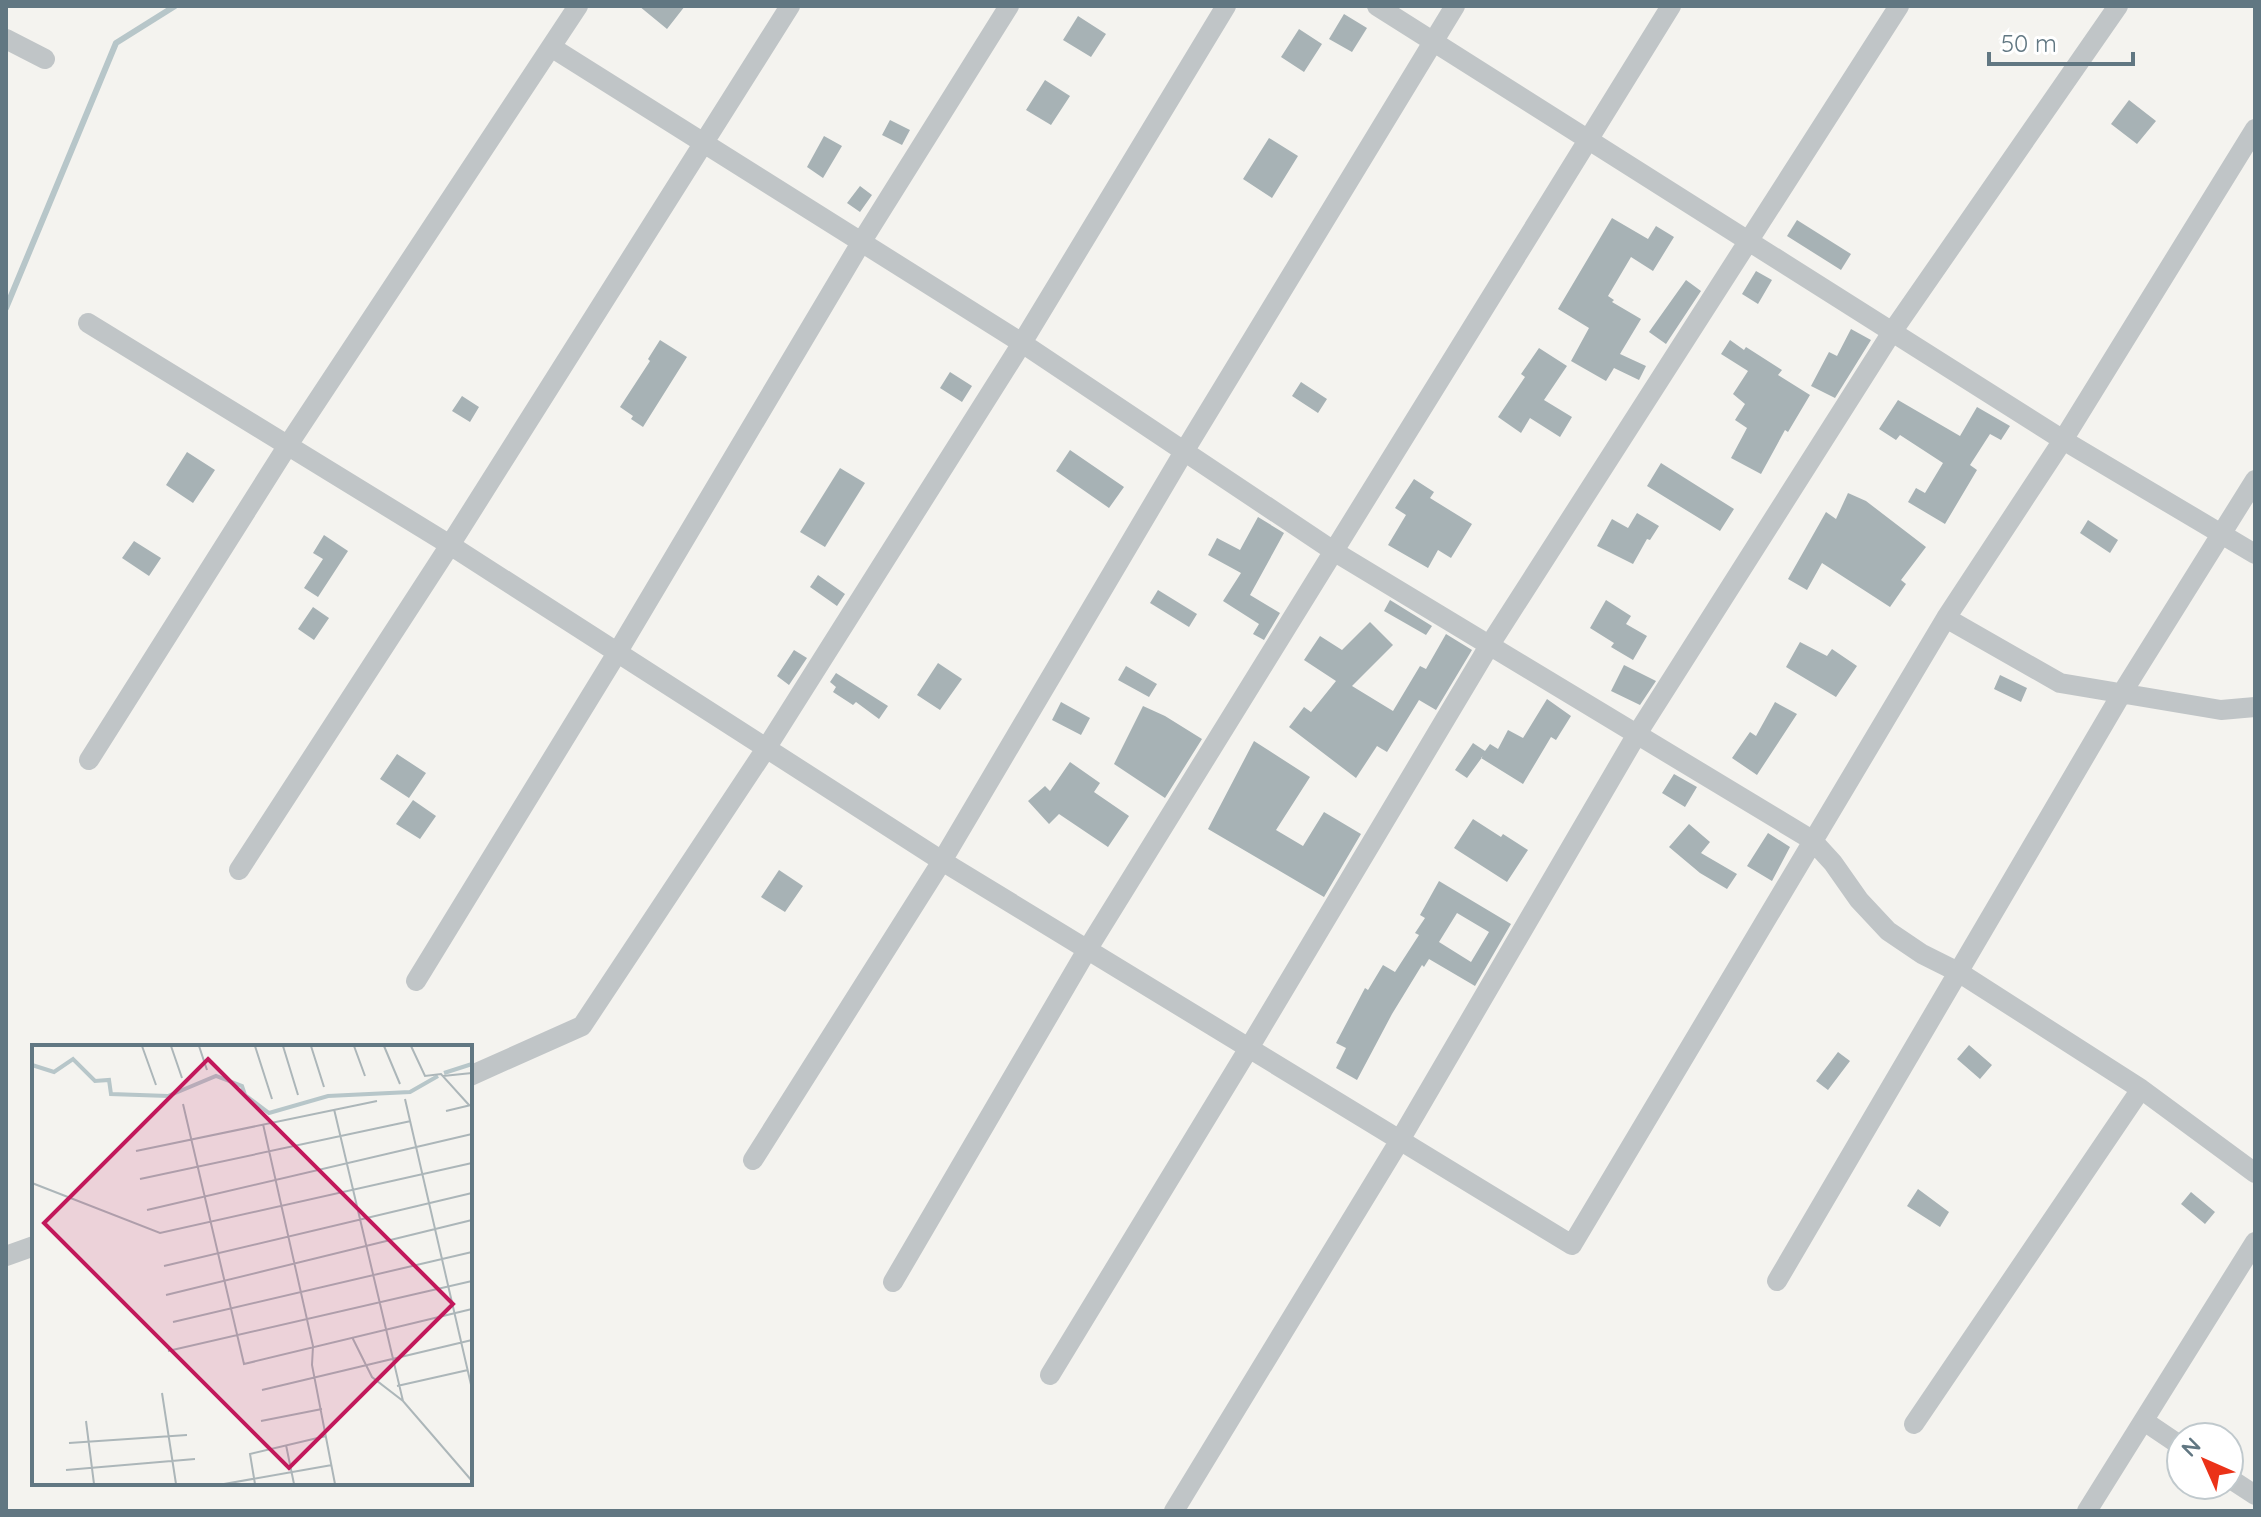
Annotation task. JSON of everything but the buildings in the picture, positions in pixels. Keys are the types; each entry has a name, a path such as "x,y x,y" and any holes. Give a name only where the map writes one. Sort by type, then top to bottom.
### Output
{"street":[{"path":"89,760 288,445 578,6"},
{"path":"239,870 450,545 790,6"},
{"path":"416,981 617,653 862,241 1009,6"},
{"path":"472,1075 582,1026 767,747 1022,343 1226,6"},
{"path":"1377,6 2063,440 2255,554"},
{"path":"753,1160 942,861 1185,450 1455,6"},
{"path":"893,1282 1087,950 1591,140 1671,6"},
{"path":"1050,1375 1489,646 1899,6"},
{"path":"1174,1511 1400,1140 1637,734 1892,332 2118,6"},
{"path":"6,39 45,59"},
{"path":"551,47 1022,343 1335,552 1812,840 1888,931 1922,954 1960,973 2141,1089 2255,1173"},
{"path":"88,323 450,545 942,861 1572,1245 1946,618 2063,440 2255,129"},
{"path":"1777,1281 2122,693 2255,480"},
{"path":"1946,618 2060,683 2221,710 2255,707"},
{"path":"1914,1424 2141,1089"},
{"path":"2087,1511 2255,1242"},
{"path":"6,1256 32,1247"},
{"path":"2144,1421 2165,1435"}],"waterway":[{"path":"6,308 116,43 175,6"}]}
